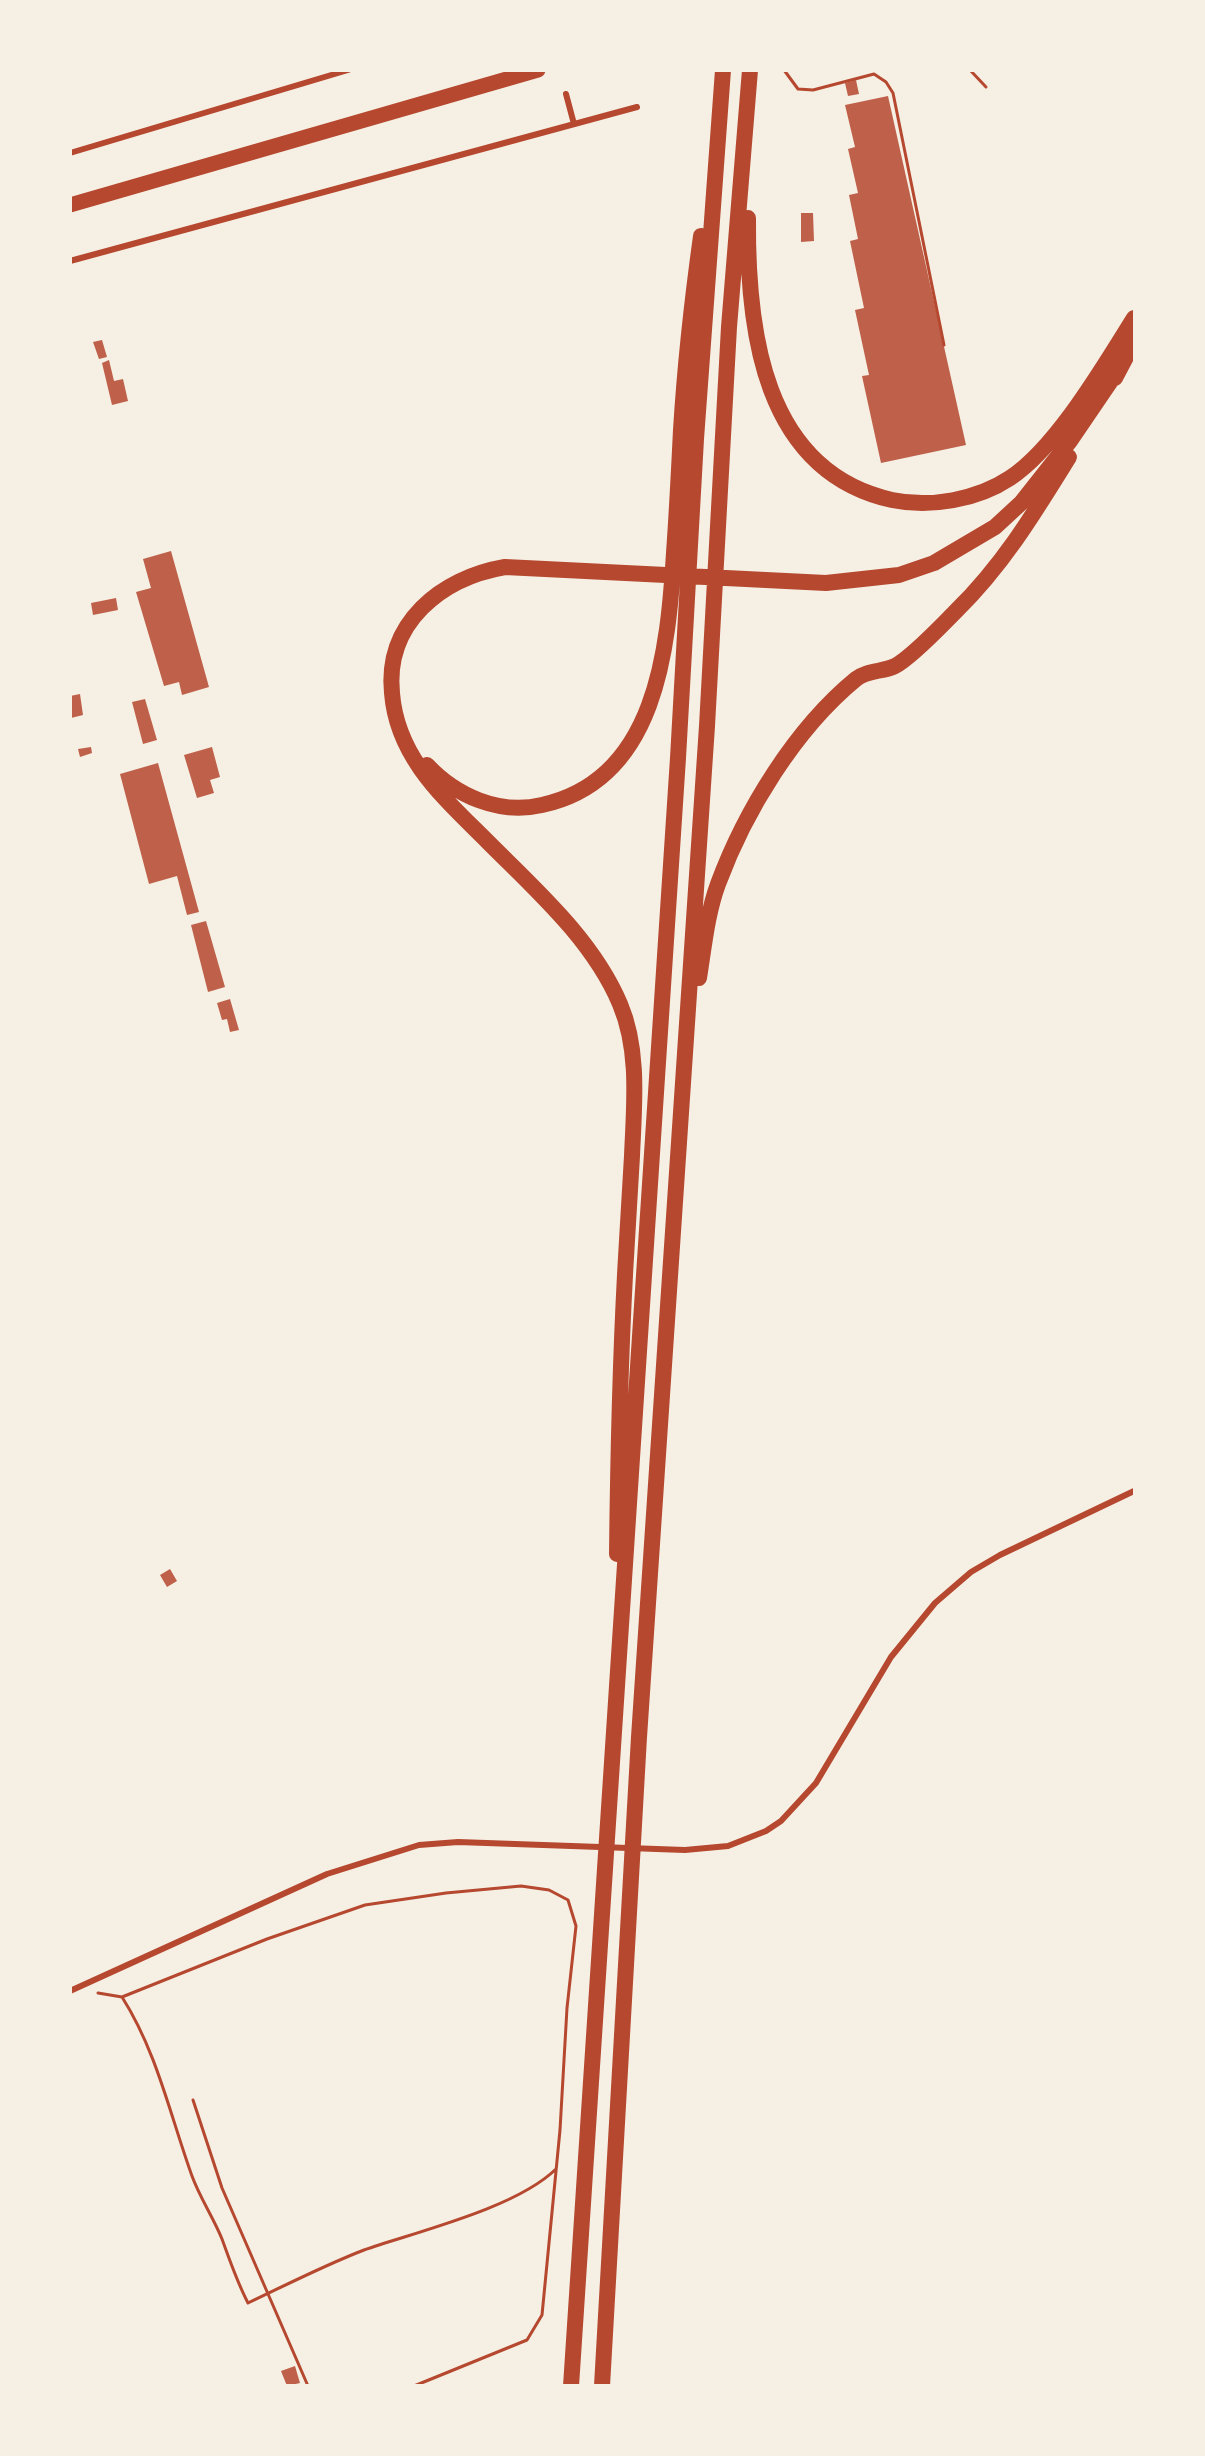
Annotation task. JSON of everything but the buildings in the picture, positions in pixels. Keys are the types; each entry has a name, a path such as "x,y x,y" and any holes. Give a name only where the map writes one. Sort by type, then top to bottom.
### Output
{"highway":[{"path":"70,205 538,70"},
{"path":"571,2385 616,1727 696,439 723,70"},
{"path":"751,70 748,221 749,284 755,336 773,399 796,436 818,461 852,485 904,502 957,500 985,491 1010,478 1053,438 1134,342"},
{"path":"602,2385 669,1275 707,726 729,327 751,70"},
{"path":"393,702 420,758 440,778 470,797 489,805 513,807 560,801 582,790 618,759 645,718 663,664 670,610 691,313 722,105"},
{"path":"669,1275 698,988 709,917 717,885 732,852 766,787 788,753 834,698 860,676 896,665 956,611 998,566 1034,516 1114,364 1134,318"},
{"path":"616,1727 620,1375 635,1093 628,1030 622,1007 598,960 510,864 440,794 414,762 401,736 393,702 392,667 403,632 433,597 461,579 505,567 826,583 863,581 899,575 934,563 995,527 1022,503 1070,441 1114,364"}],"street":[{"path":"70,153 348,70"},
{"path":"566,94 574,124"},
{"path":"70,261 637,108"},
{"path":"70,1991 350,1864 398,1850 439,1843 685,1850 728,1846 766,1831 781,1821 816,1783 868,1693 915,1624 935,1603 971,1572 1000,1555 1134,1491"}],"path":[{"path":"784,70 798,89 813,90 874,74 886,82 893,93 944,345"},
{"path":"970,70 986,87"},
{"path":"78,1988 122,1997 277,1936 365,1905 446,1893 521,1886 549,1890 568,1900 576,1926 567,2008 556,2169 542,2314 526,2340 414,2385"},
{"path":"122,1997 140,2024 165,2088 193,2178 222,2238 234,2276 248,2303 362,2251 455,2220 528,2190 543,2182 556,2169"},
{"path":"193,2100 222,2188 308,2385"}]}
